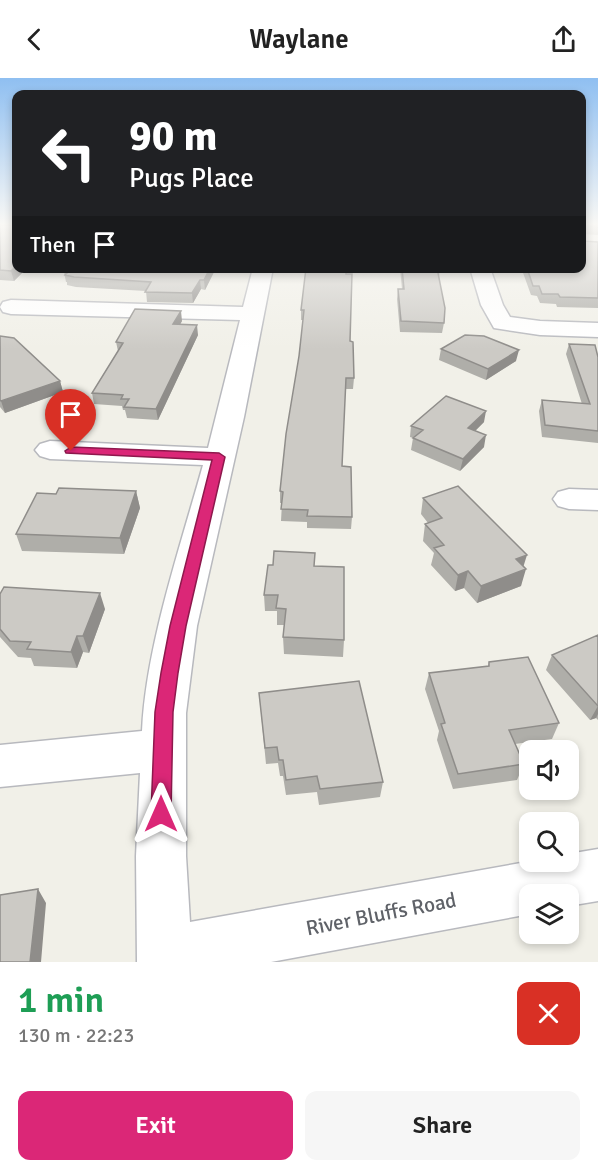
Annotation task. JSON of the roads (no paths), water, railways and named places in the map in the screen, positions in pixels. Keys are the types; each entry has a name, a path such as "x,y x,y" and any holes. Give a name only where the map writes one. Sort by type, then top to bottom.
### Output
{"street":[{"path":"165,958 161,856 164,712 178,626 230,417 262,273"},
{"path":"482,273 492,305 502,322 540,328 598,330"},
{"path":"11,307 253,314"},
{"path":"50,450 219,457"},
{"path":"0,766 162,750"},
{"name":"River Bluffs Road","path":"165,958 598,875"}]}
